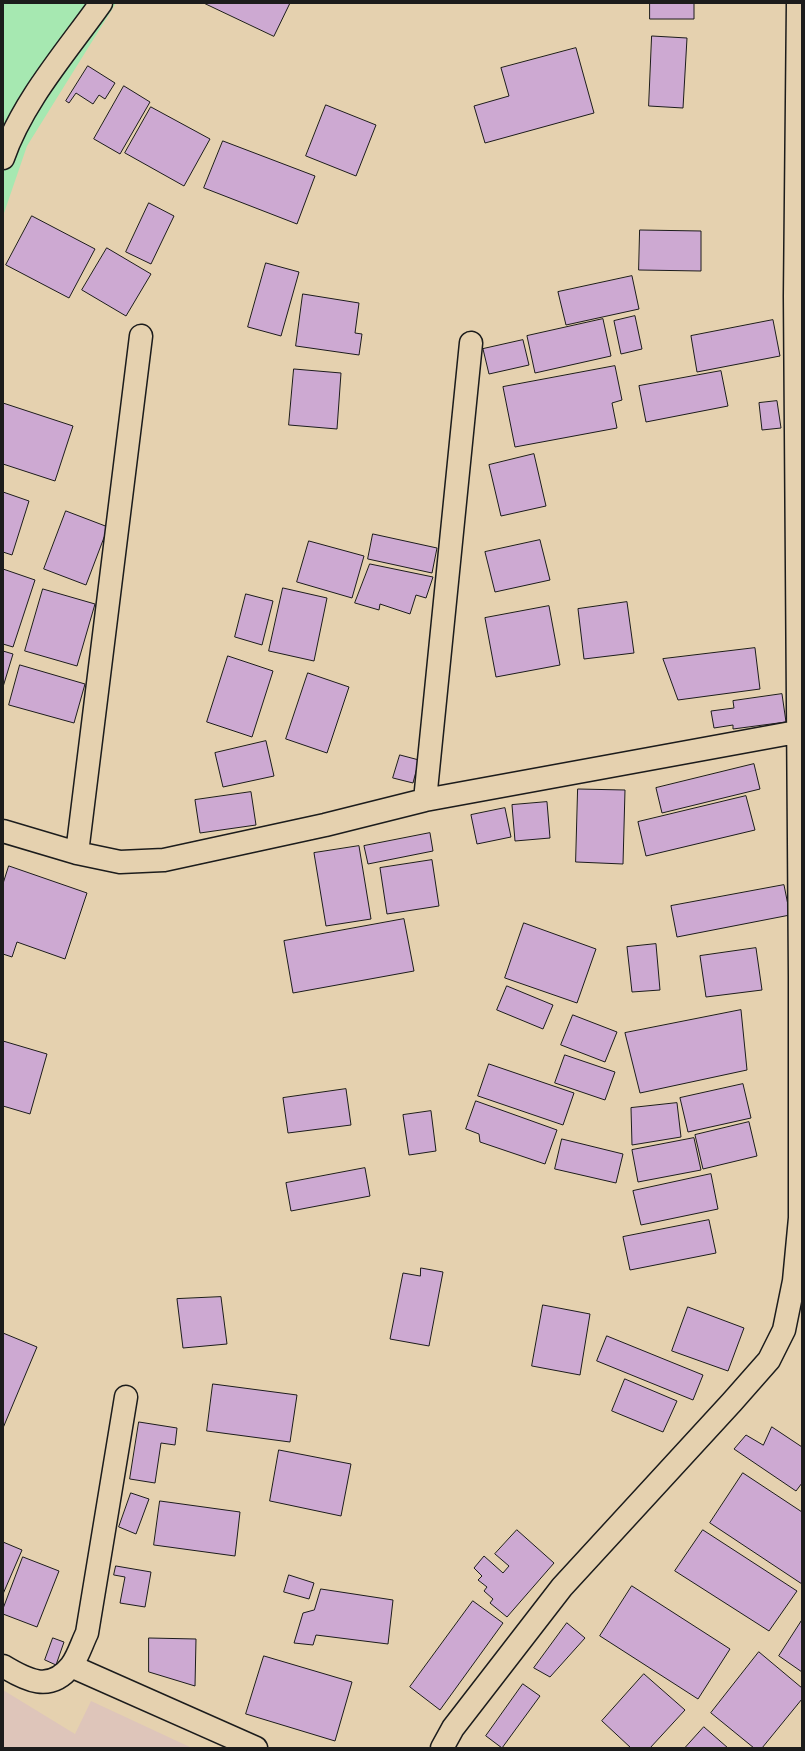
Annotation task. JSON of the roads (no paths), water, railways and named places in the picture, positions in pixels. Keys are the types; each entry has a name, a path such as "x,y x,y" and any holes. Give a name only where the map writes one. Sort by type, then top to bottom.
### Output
{"street":[{"path":"3,158 9,140 33,97 101,3"},
{"path":"442,1748 454,1728 562,1587 769,1360 784,1330 794,1281 800,1218 800,732 795,296 798,3"},
{"path":"77,853 141,336"},
{"path":"425,800 471,343"},
{"path":"3,831 77,853 120,862 164,860 325,825 425,800 800,732"},
{"path":"3,1666 16,1674 38,1683 48,1682 59,1676 71,1666 87,1633 126,1397"},
{"path":"71,1666 256,1748"}]}
